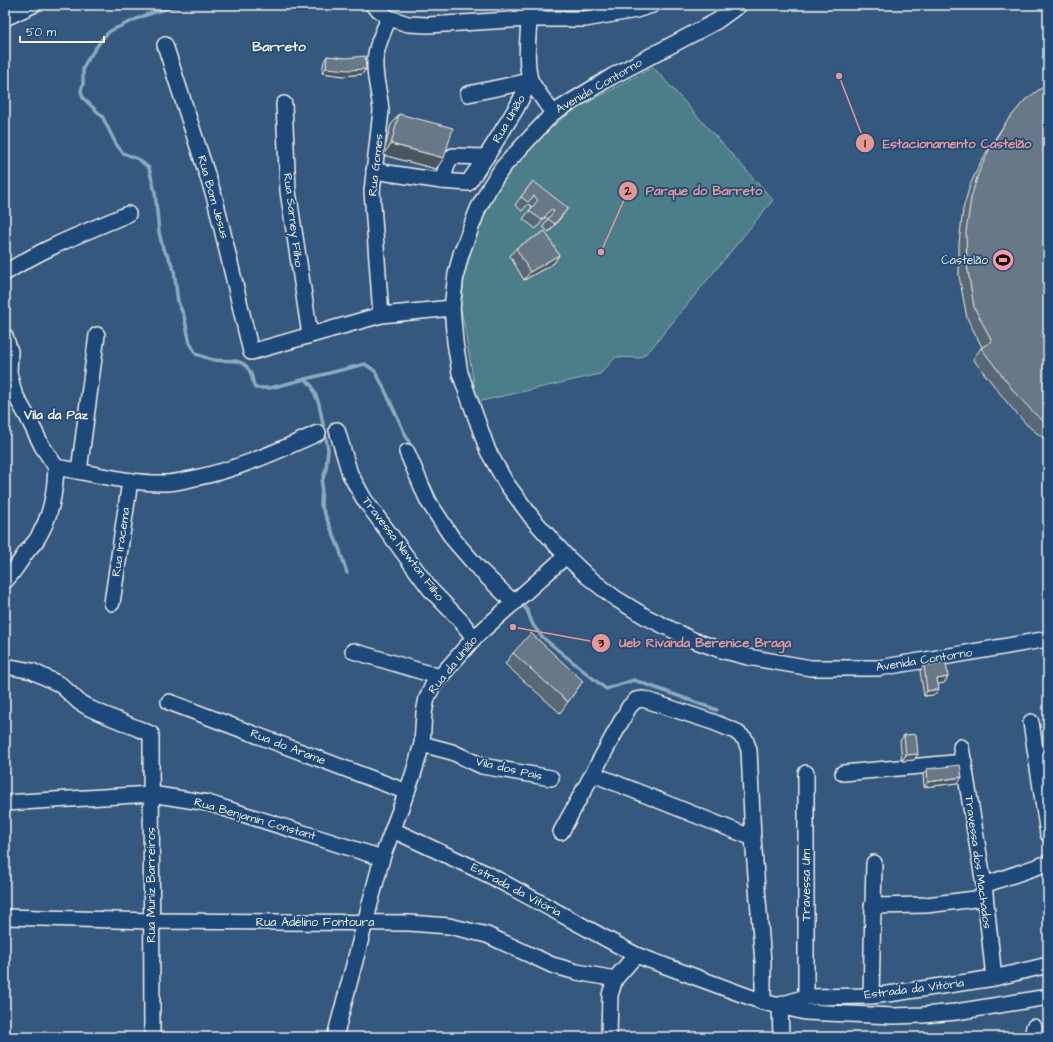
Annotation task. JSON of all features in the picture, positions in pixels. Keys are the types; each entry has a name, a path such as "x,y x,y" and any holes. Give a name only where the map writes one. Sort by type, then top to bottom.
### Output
{"street":[{"path":"5,18 33,5"},
{"path":"373,5 389,18 408,24 428,25 531,12 585,20 636,10 652,5"},
{"name":"Avenida Contorno","path":"739,5 717,21 611,77 553,113 503,167 491,185 478,210 461,254 456,274 452,308 460,373 488,451 506,483 533,519 566,556 587,576 614,598 646,617 693,640 720,650 748,657 811,668 879,668 1048,639"},
{"path":"531,12 528,64 530,80 553,113"},
{"name":"Rua Gomes","path":"381,314 372,206 374,172 382,111 375,61 378,47 389,18"},
{"name":"Rua Bom Jesus","path":"165,45 215,199 252,352 310,335"},
{"path":"468,94 530,80"},
{"name":"Rua União","path":"374,172 468,183 473,178 517,107 530,80"},
{"name":"Rua Sarney Filho","path":"284,104 288,190 310,335"},
{"name":"Rua União","path":"442,181 448,162 453,156 486,157"},
{"path":"5,273 23,262 64,242 128,214"},
{"path":"310,335 381,314 452,308"},
{"path":"79,471 97,335"},
{"path":"5,336 10,351 9,372 14,393 42,446 56,467 55,489 52,504 44,526 37,540 29,548 5,581"},
{"name":"Travessa Newton Filho","path":"337,430 350,474 364,499 430,589 474,638"},
{"path":"56,467 130,480 166,483 217,474 250,463 318,433"},
{"path":"407,452 428,501 453,539 479,569 517,600"},
{"name":"Rua Iracema","path":"112,603 130,480"},
{"name":"Rua da União","path":"335,1037 382,858 407,792 422,744 424,712 427,698 433,685 474,638 566,556"},
{"path":"353,651 440,677"},
{"name":"Rua Muniz Barreiros","path":"5,666 32,671 61,685 79,702 91,709 150,734 152,1037"},
{"path":"561,832 629,707 636,700 642,699 713,722 741,735 748,744 749,750 753,838 763,962 763,1002"},
{"name":"Rua do Arame","path":"168,702 407,792"},
{"path":"1031,722 1048,834"},
{"name":"Vila dos Pais","path":"422,744 452,752 482,766 550,778"},
{"name":"Travessa dos Machados","path":"961,747 984,892 994,978"},
{"path":"843,773 964,762"},
{"name":"Travessa Um","path":"806,773 806,997"},
{"path":"593,774 753,838"},
{"name":"Rua Benjamin Constant","path":"5,803 151,794 208,803 382,858"},
{"name":"Estrada da Vitória","path":"393,830 489,875 636,955 763,1002 805,1012 893,1016 956,1012 1048,997"},
{"path":"872,906 926,905 984,892 1048,863"},
{"path":"871,996 874,864"},
{"name":"Rua Adélino Fontoura","path":"5,917 151,921 365,922 449,926 487,935 552,965 577,972 615,979"},
{"path":"609,1037 610,995 615,979 636,955"},
{"name":"Estrada da Vitória","path":"780,1006 806,997 871,996 895,993 994,978 1048,965"},
{"path":"780,1006 781,1037"}],"green space":[{"path":"653,67 773,200 649,351 640,358 616,357 600,374 477,402 461,308 465,271 477,233 492,198 511,169 553,126 571,112"}],"building":[{"path":"327,56 346,58 365,56 366,69 348,70 326,68"},
{"name":"Castelão","path":"1048,83 1048,425 1016,394 981,348 992,341 974,307 967,265 966,232 971,198 978,174 990,148 1006,122 1025,100"},
{"path":"399,114 453,128 444,158 391,144"},
{"path":"533,181 568,208 555,224 548,219 554,211 551,209 542,220 529,211 538,200 534,196 528,202 521,197"},
{"path":"545,231 559,255 530,272 516,248"},
{"path":"531,633 583,681 568,702 513,653"},
{"path":"946,662 948,677 937,679 939,689 927,691 924,665"},
{"path":"916,734 918,754 906,755 904,735"},
{"path":"960,765 962,777 928,782 927,769"}],"waterway":[{"path":"177,5 143,16 110,31 102,39 86,62 83,69 83,84 81,91 83,98 102,116 116,144 123,153 138,159 149,168 155,192 159,232 163,249 174,270 178,302 184,316 190,343 196,354 214,360 242,363 250,372 255,388 270,388 365,364 375,371 412,449"},
{"path":"305,379 312,386 319,404 328,449 326,469 322,482 321,505 339,548 347,573"},
{"path":"429,484 439,505"},
{"path":"519,602 527,610 533,625 542,637 606,689 634,680 717,710"}],"place":[{"name":"Estacionamento Castelão","path":"839,76"},
{"name":"Parque do Barreto","path":"601,252"},
{"name":"Castelão","path":"1003,260"},
{"name":"Ueb Rivanda Berenice Braga","path":"513,627"}],"district":[{"name":"Barreto","path":"279,47"},
{"name":"Vila da Paz","path":"56,415"}]}
